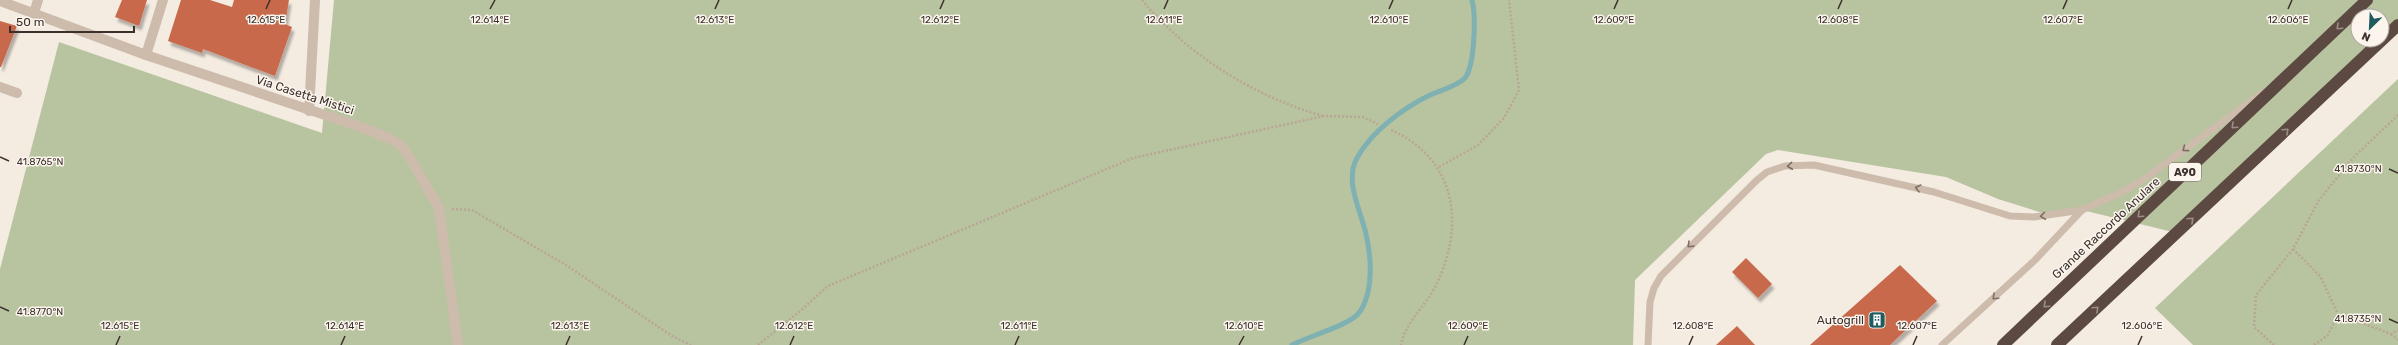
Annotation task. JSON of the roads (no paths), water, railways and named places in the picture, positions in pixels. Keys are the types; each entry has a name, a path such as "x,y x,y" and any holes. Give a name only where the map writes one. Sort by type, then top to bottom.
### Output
{"highway":[{"name":"Grande Raccordo Anulare","path":"2003,345 2367,0"},
{"path":"2059,344 2398,25"}],"street":[{"path":"34,13 38,0"},
{"path":"146,55 163,0"},
{"path":"309,111 316,0"},
{"name":"Via Casetta Mistici","path":"0,1 146,55 309,111 358,126 391,140 404,148 439,208 458,345"},
{"path":"0,87 17,93"}],"lane":[{"path":"1648,345 1650,302 1654,288 1664,271 1757,180 1778,168 1799,165 1827,167 1934,192 2002,214 2018,217 2040,217 2082,210 2126,190 2147,177 2296,68"},
{"path":"1942,345 2035,260 2082,210"}],"waterway":[{"path":"1292,345 1337,327 1353,318 1360,312 1367,295 1370,278 1370,263 1366,234 1353,186 1353,167 1363,148 1379,130 1399,114 1420,100 1453,86 1465,78 1473,52 1474,17 1472,0"}],"place":[{"name":"Autogrill","path":"1877,320"}]}
